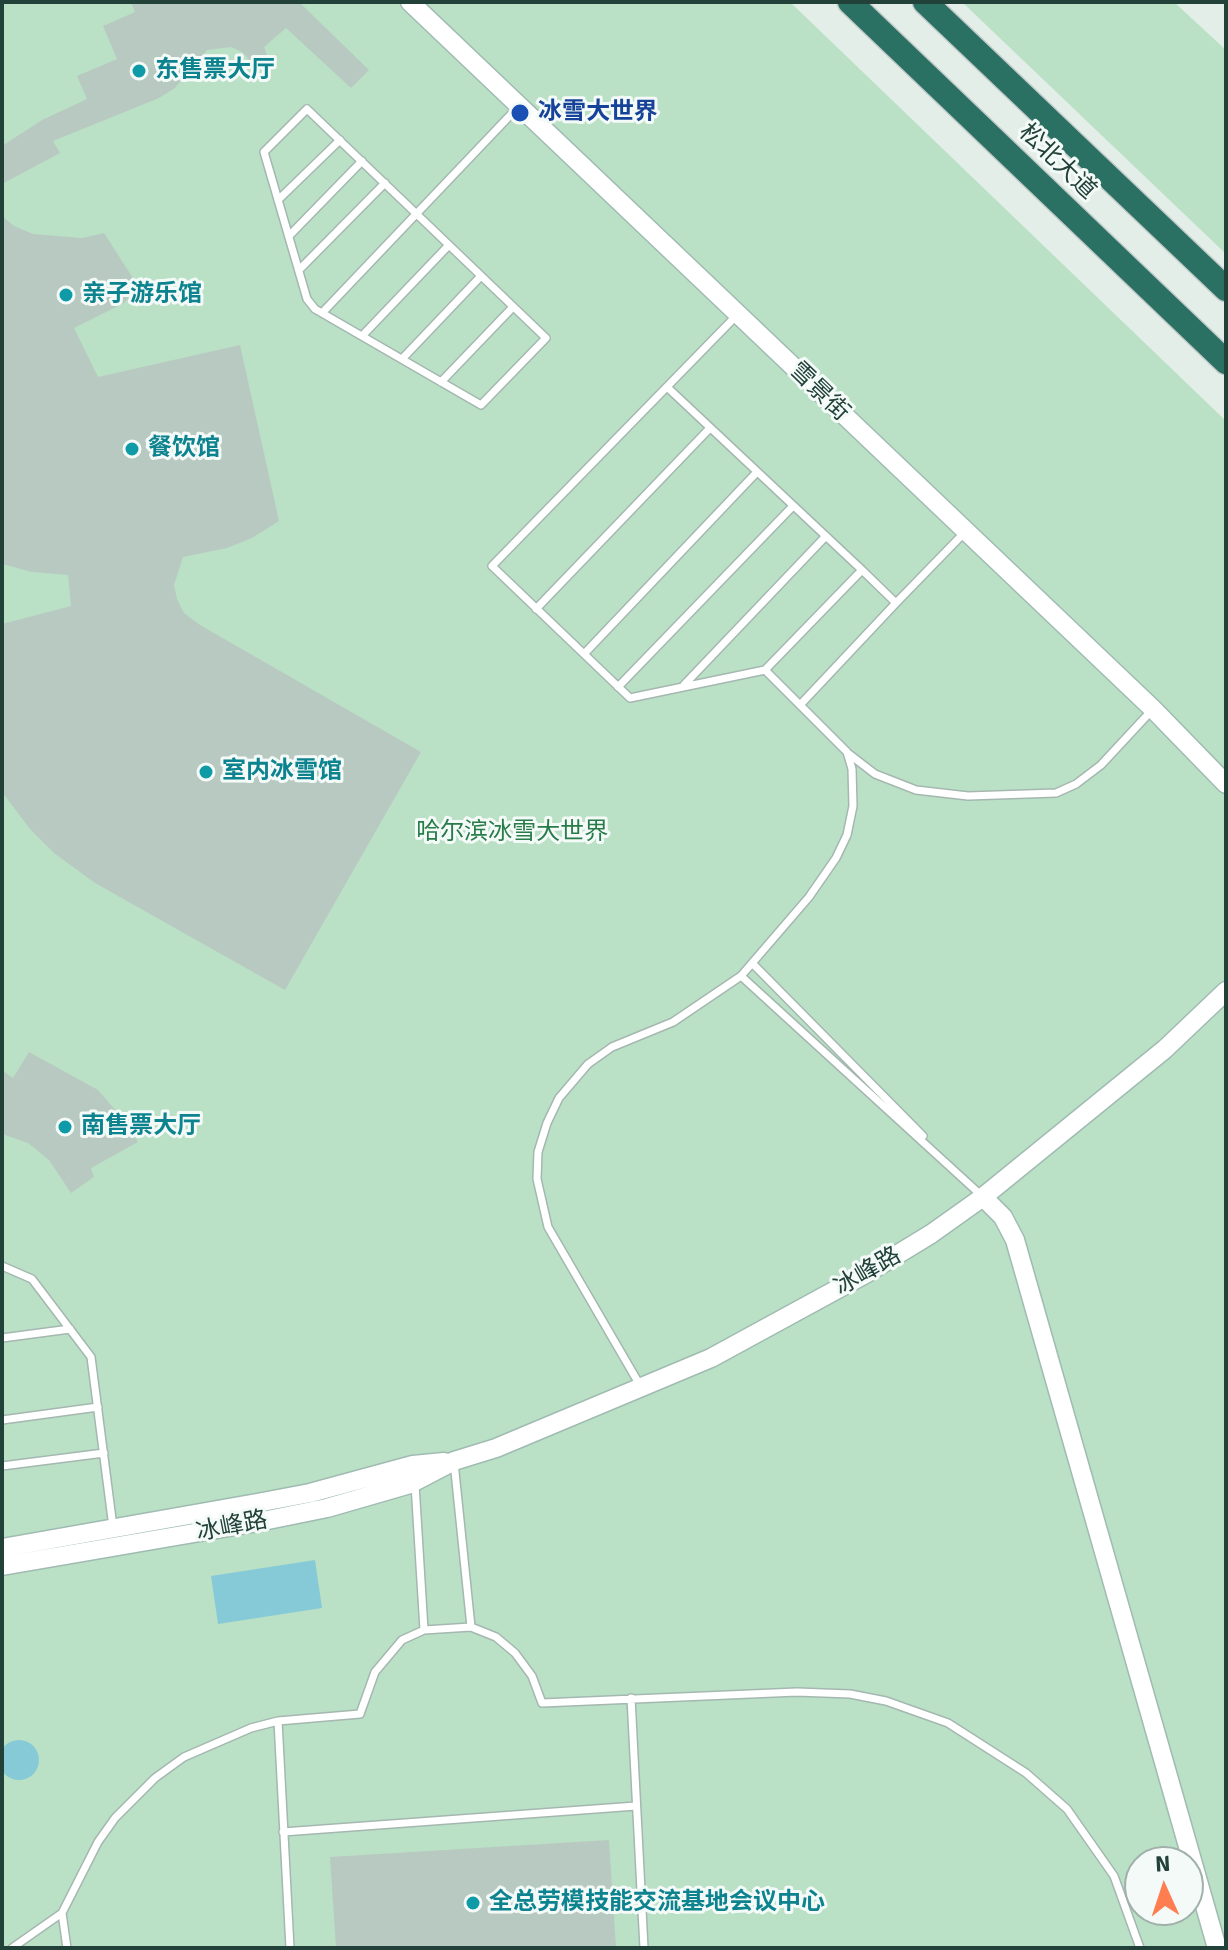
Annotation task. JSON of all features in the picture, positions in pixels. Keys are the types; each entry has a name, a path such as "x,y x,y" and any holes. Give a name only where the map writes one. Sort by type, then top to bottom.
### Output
{"highway":[{"name":"松北大道","path":"850,2 1226,362"},
{"name":"松北大道","path":"925,2 1226,289"}],"street":[{"name":"雪景街","path":"410,2 1153,709 1226,784"},
{"name":"冰峰路","path":"2,1566 327,1508 414,1474 496,1448 711,1358 791,1317 931,1234 983,1197 1165,1049 1226,991"},
{"path":"983,1197 1003,1217 1015,1240 1217,1948"},
{"name":"冰峰路","path":"2,1548 414,1474"}],"lane":[{"path":"322,313 519,106"},
{"path":"307,109 417,214 546,338 481,405 322,313 307,299 264,152 307,109"},
{"path":"278,200 340,140"},
{"path":"289,236 362,161"},
{"path":"299,270 385,183"},
{"path":"362,336 449,245"},
{"path":"402,359 481,276"},
{"path":"441,382 513,307"},
{"path":"738,314 492,566 630,698 765,670 862,570"},
{"path":"667,387 896,603"},
{"path":"536,609 710,428"},
{"path":"584,654 757,472"},
{"path":"618,687 793,506"},
{"path":"800,705 965,531"},
{"path":"682,687 826,536"},
{"path":"765,670 847,752 875,774 916,790 968,796 1056,793 1076,784 1093,772 1153,709"},
{"path":"642,1389 548,1227 537,1179 542,1138 559,1098 588,1064 612,1047 673,1022 741,976 809,897 842,846 853,806 853,781 847,752"},
{"path":"753,964 983,1197"},
{"path":"741,976 983,1197"},
{"path":"2,1266 32,1279 91,1357 113,1529"},
{"path":"2,1338 70,1329"},
{"path":"2,1420 98,1407"},
{"path":"2,1466 104,1453"},
{"path":"454,1461 471,1627"},
{"path":"414,1474 424,1630"},
{"path":"12,1948 62,1913 98,1842 132,1799 155,1778 205,1746 251,1728 278,1721 360,1714 375,1672 402,1640 424,1630 471,1627 496,1637 515,1653 532,1676 542,1703 797,1692 850,1694 886,1701 948,1723 1026,1773 1067,1809 1114,1876 1140,1948"},
{"path":"631,1698 644,1948"},
{"path":"278,1721 290,1948"},
{"path":"283,1832 636,1806"},
{"path":"62,1913 67,1948"}],"green space":[{"name":"哈尔滨冰雪大世界","path":"2,2 790,2 1226,421 1226,1948 2,1948"},
{"path":"962,2 1174,2 1226,50 1226,254"}],"water":[{"path":"315,1560 322,1608 218,1624 211,1576"},
{"path":"19,1740 33,1746 39,1760 33,1774 19,1780 5,1774 -1,1760 5,1746"}],"building":[{"name":"东售票大厅","path":"131,2 299,2 369,70 351,88 286,28 264,47 268,58 255,65 242,52 231,47 207,50 175,88 159,98 53,141 60,153 2,184 2,146 42,120 87,99 77,76 117,59 103,26 135,12"},
{"name":"室内冰雪馆","path":"2,216 14,226 33,234 82,238 104,233 138,286 124,303 74,328 98,377 240,345 279,521 252,538 227,548 183,557 174,585 177,599 184,613 200,625 421,752 285,990 95,883 54,853 30,829 2,792 2,624 71,606 68,575 32,572 2,564"},
{"name":"南售票大厅","path":"29,1052 98,1090 138,1142 91,1168 94,1177 71,1193 49,1160 28,1143 2,1134 2,1070 13,1078"},
{"name":"全总劳模技能交流基地会议中心","path":"609,1840 616,1948 336,1948 330,1857"}],"place":[{"name":"东售票大厅","path":"139,71"},
{"name":"冰雪大世界","path":"520,113"},
{"name":"亲子游乐馆","path":"66,295"},
{"name":"餐饮馆","path":"132,449"},
{"name":"室内冰雪馆","path":"206,772"},
{"name":"南售票大厅","path":"65,1127"},
{"name":"全总劳模技能交流基地会议中心","path":"473,1903"}]}
